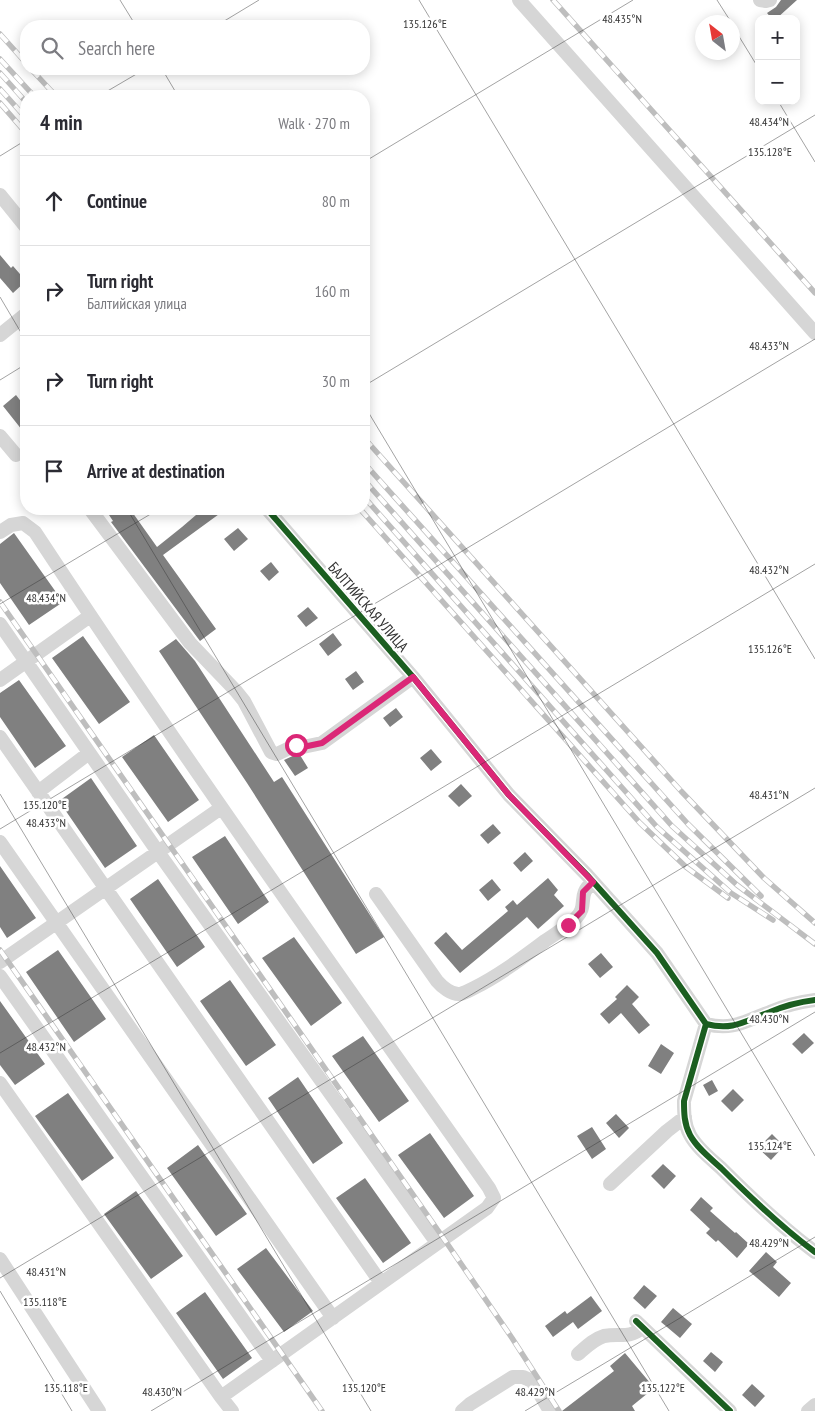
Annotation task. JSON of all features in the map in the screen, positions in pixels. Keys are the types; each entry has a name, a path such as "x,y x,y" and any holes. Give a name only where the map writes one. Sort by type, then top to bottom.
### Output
{"street":[{"path":"519,0 815,333"},
{"path":"760,0 770,0"},
{"path":"0,195 20,220"},
{"path":"0,335 20,319"},
{"path":"0,436 16,455"},
{"path":"94,515 190,643 244,701 271,752 277,754 296,745 303,747 322,743 413,677"},
{"name":"БАЛТИЙСКАЯ УЛИЦА","path":"272,515 413,677 509,795 593,882 657,953 706,1024"},
{"path":"0,532 11,525 23,522 35,532 221,808 484,1180 494,1198 487,1208 221,1397"},
{"path":"0,680 90,616"},
{"path":"0,624 158,852 437,1243"},
{"path":"0,737 381,1283"},
{"path":"38,792 89,753"},
{"path":"0,962 221,808"},
{"path":"0,842 333,1318"},
{"path":"376,894 437,981 456,994 461,994 488,981 568,925 582,911 583,892 593,882"},
{"path":"0,976 272,1361"},
{"path":"815,1000 789,1005 736,1026 716,1027 706,1024 684,1101 685,1117 690,1134 697,1145 795,1237 815,1252"},
{"path":"0,1084 232,1411"},
{"path":"610,1184 667,1131 685,1117"},
{"path":"0,1259 99,1411"},
{"path":"578,1354 593,1341 604,1336 628,1335 637,1332 639,1324 730,1411"},
{"path":"462,1411 513,1377 523,1377 532,1381 550,1411"},
{"path":"808,1411 815,1405"}],"building":[{"path":"781,0 797,0 780,15 769,15 767,13 776,7"},
{"path":"0,255 11,268 13,266 20,274 20,287 13,293 0,278"},
{"path":"16,395 20,400 20,427 3,406"},
{"path":"109,515 134,515 157,547 196,515 218,515 163,555 216,629 200,641 111,522 113,521"},
{"path":"238,528 248,539 234,551 224,539"},
{"path":"14,533 63,602 29,625 0,583 0,544"},
{"path":"271,562 279,572 269,581 260,571"},
{"path":"308,607 318,618 306,627 297,616"},
{"path":"333,633 342,645 328,656 319,644"},
{"path":"83,636 130,702 99,724 52,658"},
{"path":"176,639 195,661 274,782 282,777 384,937 356,954 247,783 159,651"},
{"path":"356,671 364,682 353,690 345,679"},
{"path":"19,680 66,746 35,768 0,717 0,693"},
{"path":"396,708 403,717 390,727 383,718"},
{"path":"154,735 199,800 168,822 122,757"},
{"path":"431,749 442,762 431,771 420,758"},
{"path":"297,754 300,755 308,768 295,776 284,760"},
{"path":"91,778 137,846 105,868 59,801"},
{"path":"461,784 472,796 459,807 448,796"},
{"path":"493,824 501,833 488,844 480,835"},
{"path":"225,836 269,902 238,924 192,857"},
{"path":"525,852 533,861 521,872 513,863"},
{"path":"0,866 36,918 7,938 0,927"},
{"path":"548,878 558,890 554,895 564,906 538,929 527,917 460,973 434,943 446,932 462,950 508,911 505,907 513,900 517,905"},
{"path":"158,879 205,947 177,967 130,899"},
{"path":"492,879 501,890 488,901 479,890"},
{"path":"294,937 342,1003 311,1026 262,958"},
{"path":"58,950 106,1019 74,1042 26,972"},
{"path":"601,953 613,967 600,978 588,964"},
{"path":"230,980 276,1045 246,1066 200,1001"},
{"path":"627,985 639,997 632,1004 650,1025 639,1034 621,1013 609,1024 600,1014 617,999 615,997"},
{"path":"0,1001 45,1064 15,1085 0,1065"},
{"path":"804,1033 814,1043 802,1054 792,1044"},
{"path":"363,1036 409,1101 379,1122 332,1056"},
{"path":"661,1044 674,1053 661,1074 648,1066"},
{"path":"298,1077 343,1143 313,1164 268,1098"},
{"path":"712,1080 718,1091 709,1096 703,1085"},
{"path":"733,1089 744,1100 732,1112 721,1101"},
{"path":"68,1093 114,1158 82,1181 35,1116"},
{"path":"616,1114 629,1128 619,1138 606,1123"},
{"path":"592,1127 606,1149 592,1159 577,1136"},
{"path":"430,1133 474,1196 444,1218 398,1155"},
{"path":"772,1134 784,1146 771,1160 758,1148"},
{"path":"198,1145 247,1214 216,1236 167,1168"},
{"path":"663,1164 676,1176 664,1189 651,1176"},
{"path":"365,1178 411,1243 383,1263 336,1198"},
{"path":"136,1191 183,1256 151,1279 104,1214"},
{"path":"701,1197 713,1208 710,1211 749,1244 737,1258 718,1240 716,1242 706,1233 710,1229 690,1210"},
{"path":"266,1248 313,1311 284,1332 237,1269"},
{"path":"766,1252 777,1262 773,1267 791,1283 779,1297 749,1271"},
{"path":"644,1285 657,1296 645,1309 633,1298"},
{"path":"205,1292 252,1358 223,1379 176,1313"},
{"path":"591,1296 602,1311 578,1329 573,1322 553,1337 545,1326 565,1311 567,1314"},
{"path":"673,1308 692,1324 680,1338 661,1322"},
{"path":"711,1352 723,1362 715,1372 703,1361"},
{"path":"625,1353 651,1384 645,1389 648,1393 632,1406 635,1411 562,1411 614,1371 610,1366"},
{"path":"752,1384 765,1396 755,1407 742,1395"}],"railway":[{"path":"553,0 815,293"},
{"path":"0,34 20,56"},
{"path":"0,59 28,90"},
{"path":"0,73 20,95"},
{"path":"37,75 50,90"},
{"path":"0,89 20,111"},
{"path":"0,103 20,126"},
{"path":"370,445 681,791 764,878 815,923"},
{"path":"370,470 688,824 761,896"},
{"path":"370,487 672,826 737,885 815,944"},
{"path":"370,504 657,827 731,893 773,920"},
{"path":"365,515 640,823 686,867 728,898"},
{"path":"0,602 444,1239 512,1338 559,1411"},
{"path":"0,950 322,1411"}],"cycle path":[{"path":"272,515 413,677 509,795 587,875 657,953 706,1024 732,1026 786,1006 815,1000"},
{"path":"706,1024 684,1101 685,1122 688,1131 704,1153 790,1233 815,1252"},
{"path":"636,1321 730,1411"}],"route":[{"path":"296,745 303,747 322,743 413,677 509,795 593,882 583,892 582,911 568,925"}]}
